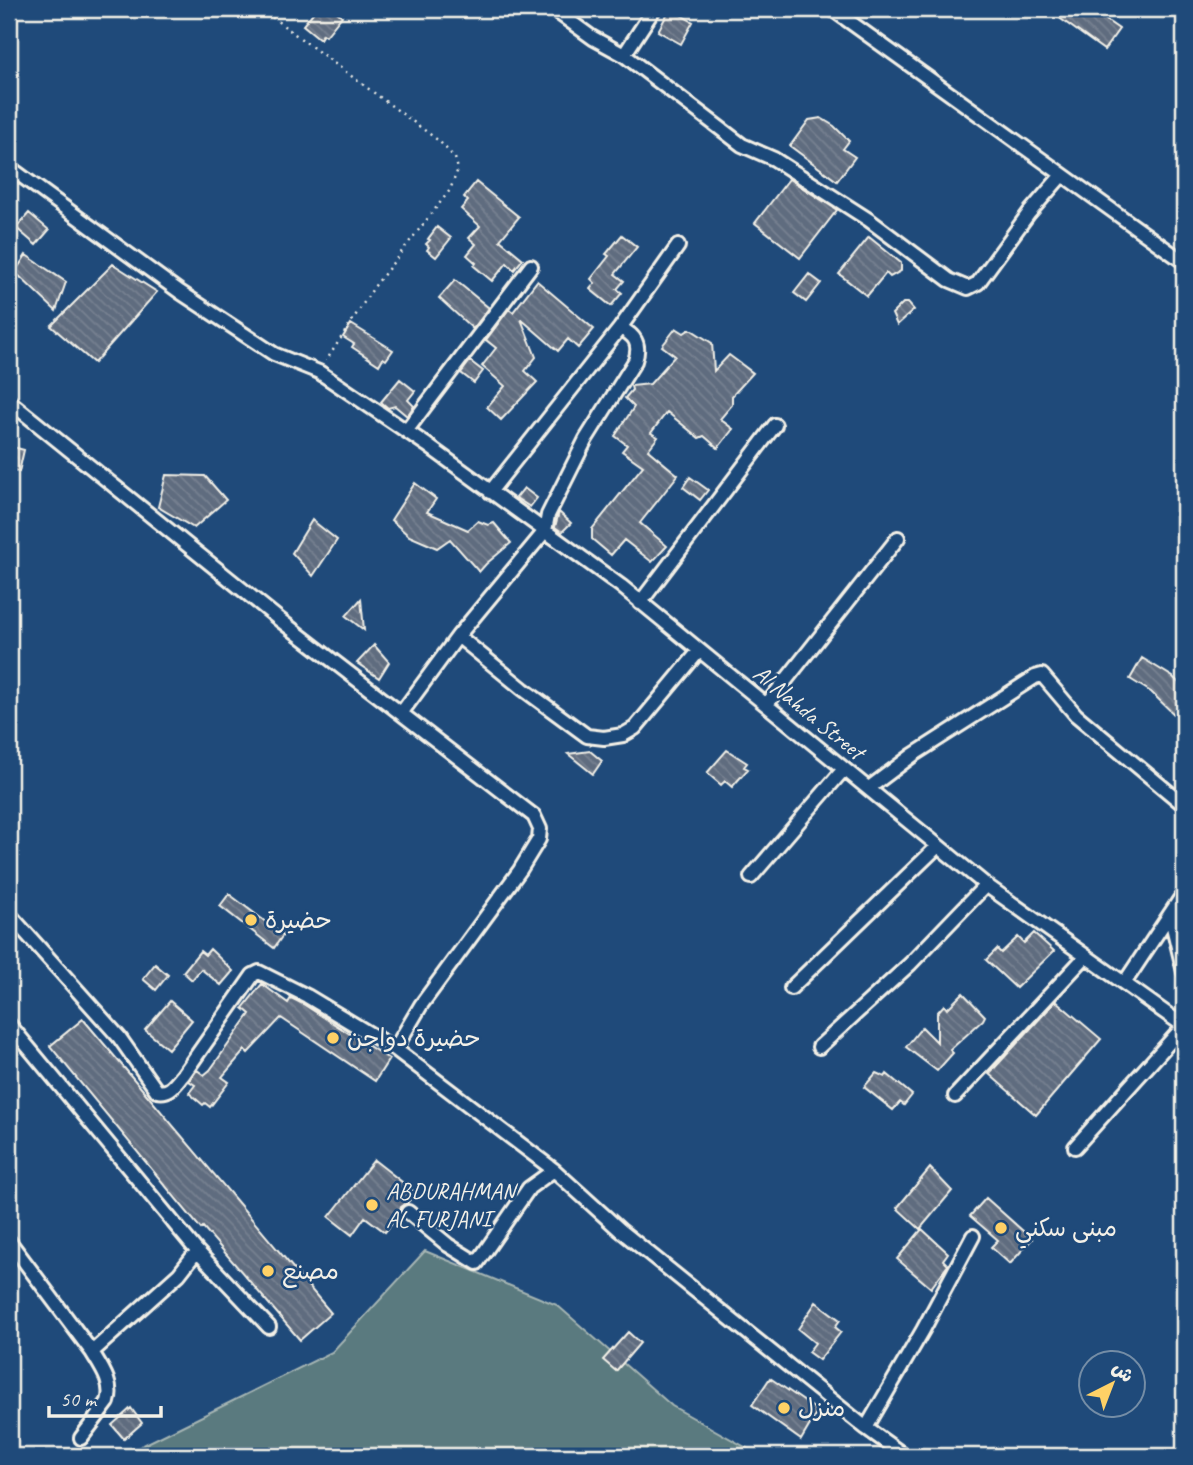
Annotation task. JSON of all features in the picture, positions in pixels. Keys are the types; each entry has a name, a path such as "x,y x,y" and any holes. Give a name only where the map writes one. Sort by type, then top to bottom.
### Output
{"street":[{"path":"553,9 593,38 624,55 742,145 784,166 870,220 949,280 968,288 983,278 1029,213 1062,175"},
{"path":"624,55 654,9"},
{"path":"832,9 1184,262"},
{"name":"Al Nahda Street","path":"9,167 180,292 274,354 319,373 407,430 640,603 986,885 1184,1026"},
{"path":"490,492 620,328 678,246"},
{"path":"407,430 531,266"},
{"path":"402,712 458,636 545,531 548,515 586,439 639,351 636,340 629,332 620,328"},
{"path":"9,401 280,620 526,808 539,822 538,839 520,870 421,1005 395,1049"},
{"path":"640,603 775,425"},
{"path":"767,704 898,538"},
{"path":"458,636 587,736 604,738 623,735 635,728 699,651"},
{"path":"869,788 914,755 1042,675 1076,715 1184,805"},
{"path":"751,877 844,769"},
{"path":"792,988 938,846"},
{"path":"819,1047 910,964 986,885"},
{"path":"1125,982 1184,893"},
{"path":"9,914 119,1037 157,1091 170,1090 176,1083 253,975 258,972 307,996 395,1049 554,1170 620,1230 866,1428 905,1456"},
{"path":"1170,914 1184,972"},
{"path":"955,1096 1085,957"},
{"path":"9,1024 197,1251 269,1327"},
{"path":"1075,1147 1184,1026"},
{"path":"408,1212 449,1245 477,1263 529,1188 554,1170"},
{"path":"866,1428 923,1331 973,1236"},
{"path":"9,1241 92,1352 106,1378 110,1395 108,1402 81,1438"},
{"path":"92,1352 179,1274 197,1251"}],"path":[{"path":"261,9 439,141 455,158 458,169 450,190 374,287 319,373"}],"green space":[{"path":"425,1251 557,1305 672,1406 761,1456 121,1456 332,1352"}],"building":[{"path":"316,9 333,9 342,16 326,36 323,34 320,39 303,25"},
{"path":"670,9 693,22 681,44 658,31"},
{"path":"1047,9 1090,9 1119,29 1104,50"},
{"path":"821,118 849,141 843,149 855,157 837,181 790,146 809,120"},
{"path":"789,179 837,210 800,258 755,223"},
{"path":"476,182 519,217 500,240 523,259 514,270 507,263 492,281 474,266 476,263 467,255 476,244 469,238 480,226 461,209 468,201 464,197"},
{"path":"29,213 49,230 36,245 16,228"},
{"path":"437,227 451,238 436,257 427,250 429,247 426,244"},
{"path":"622,235 637,247 615,274 624,281 617,289 622,293 611,306 590,289 595,283 591,279 609,256 606,254"},
{"path":"869,237 901,263 901,271 890,277 886,273 867,296 839,274"},
{"path":"26,255 66,282 56,311 15,272"},
{"path":"113,264 157,292 94,363 51,326"},
{"path":"809,274 821,283 806,302 794,293"},
{"path":"455,280 489,308 473,329 439,298"},
{"path":"537,281 594,329 578,348 568,339 558,351 521,319 536,357 525,371 537,382 501,420 487,407 505,386 482,366 496,348 486,340 509,309 513,312"},
{"path":"903,303 908,303 914,310 897,325 892,314"},
{"path":"351,324 393,350 386,360 383,358 379,365 352,347 354,344 343,337"},
{"path":"676,328 684,333 690,329 712,343 714,371 729,355 753,373 732,396 732,405 720,419 733,429 718,448 704,436 699,438 667,412 651,433 658,437 648,450 678,475 640,523 667,546 652,562 624,540 611,555 592,539 592,529 643,466 622,451 627,445 615,436 634,407 625,398 632,390 631,386 650,384 675,356 662,346"},
{"path":"470,361 483,371 474,383 461,373"},
{"path":"400,379 415,391 408,400 414,406 407,416 395,406 388,408 381,402"},
{"path":"9,446 24,450 19,472 9,469"},
{"path":"166,475 205,476 226,500 194,528 158,507"},
{"path":"690,477 708,490 700,500 683,487"},
{"path":"415,483 436,499 427,512 468,530 478,521 488,525 494,523 511,543 479,572 450,539 437,548 409,536 391,520"},
{"path":"524,488 537,498 530,507 516,498"},
{"path":"559,512 571,523 562,532 555,527"},
{"path":"312,520 337,540 313,576 292,553"},
{"path":"361,599 364,630 346,616"},
{"path":"374,645 389,662 379,678 357,663"},
{"path":"1142,658 1173,677 1184,688 1184,724 1151,692 1130,679"},
{"path":"727,750 747,763 744,767 748,769 732,787 725,781 721,785 707,773"},
{"path":"590,751 602,761 593,774 568,754"},
{"name":"حضيرة","path":"229,894 283,935 274,948 220,906"},
{"path":"1034,933 1054,951 1016,988 986,960 997,949 1001,953 1018,937 1024,943"},
{"path":"210,949 233,971 221,985 201,969 192,980 183,972 200,951 205,955"},
{"path":"155,964 168,975 156,990 143,979"},
{"path":"262,984 288,1003 291,998 303,1004 389,1059 375,1081 281,1018 248,1053 245,1050 222,1077 229,1082 210,1107 205,1103 203,1105 189,1093 195,1085 189,1081 197,1070 204,1075 210,1070 250,1014 243,1008"},
{"path":"963,993 985,1016 950,1050 953,1053 937,1071 906,1047 922,1027 937,1042 937,1013 944,1005 947,1009"},
{"path":"170,1001 192,1020 168,1049 145,1030"},
{"path":"1056,1001 1101,1039 1036,1115 989,1074"},
{"path":"83,1019 331,1313 300,1340 203,1227 201,1229 50,1046"},
{"path":"876,1073 885,1077 887,1074 912,1095 904,1105 900,1102 893,1110 864,1087"},
{"name":"ABDURAHMAN AL FURJANI","path":"374,1160 416,1193 401,1207 400,1213 385,1232 365,1217 352,1235 329,1217"},
{"name":"مبنى سكني","path":"930,1168 952,1191 920,1229 897,1208"},
{"name":"مبنى سكني","path":"986,1198 1032,1239 1010,1264 991,1247 998,1240 970,1216"},
{"name":"مبنى سكني","path":"922,1229 948,1253 943,1260 948,1265 931,1288 897,1259"},
{"name":"منزل","path":"816,1302 840,1320 835,1327 841,1332 819,1360 808,1352 815,1343 798,1329"},
{"path":"628,1332 640,1343 616,1371 603,1360"},
{"name":"منزل","path":"770,1378 818,1411 801,1440 752,1405"},
{"path":"131,1408 142,1423 124,1439 112,1425"}],"place":[{"name":"حضيرة","path":"251,920"},
{"name":"حضيرة دواجن","path":"333,1038"},
{"name":"ABDURAHMAN AL FURJANI","path":"372,1205"},
{"name":"مبنى سكني","path":"1001,1228"},
{"name":"مصنع","path":"268,1271"},
{"name":"منزل","path":"784,1408"}]}
